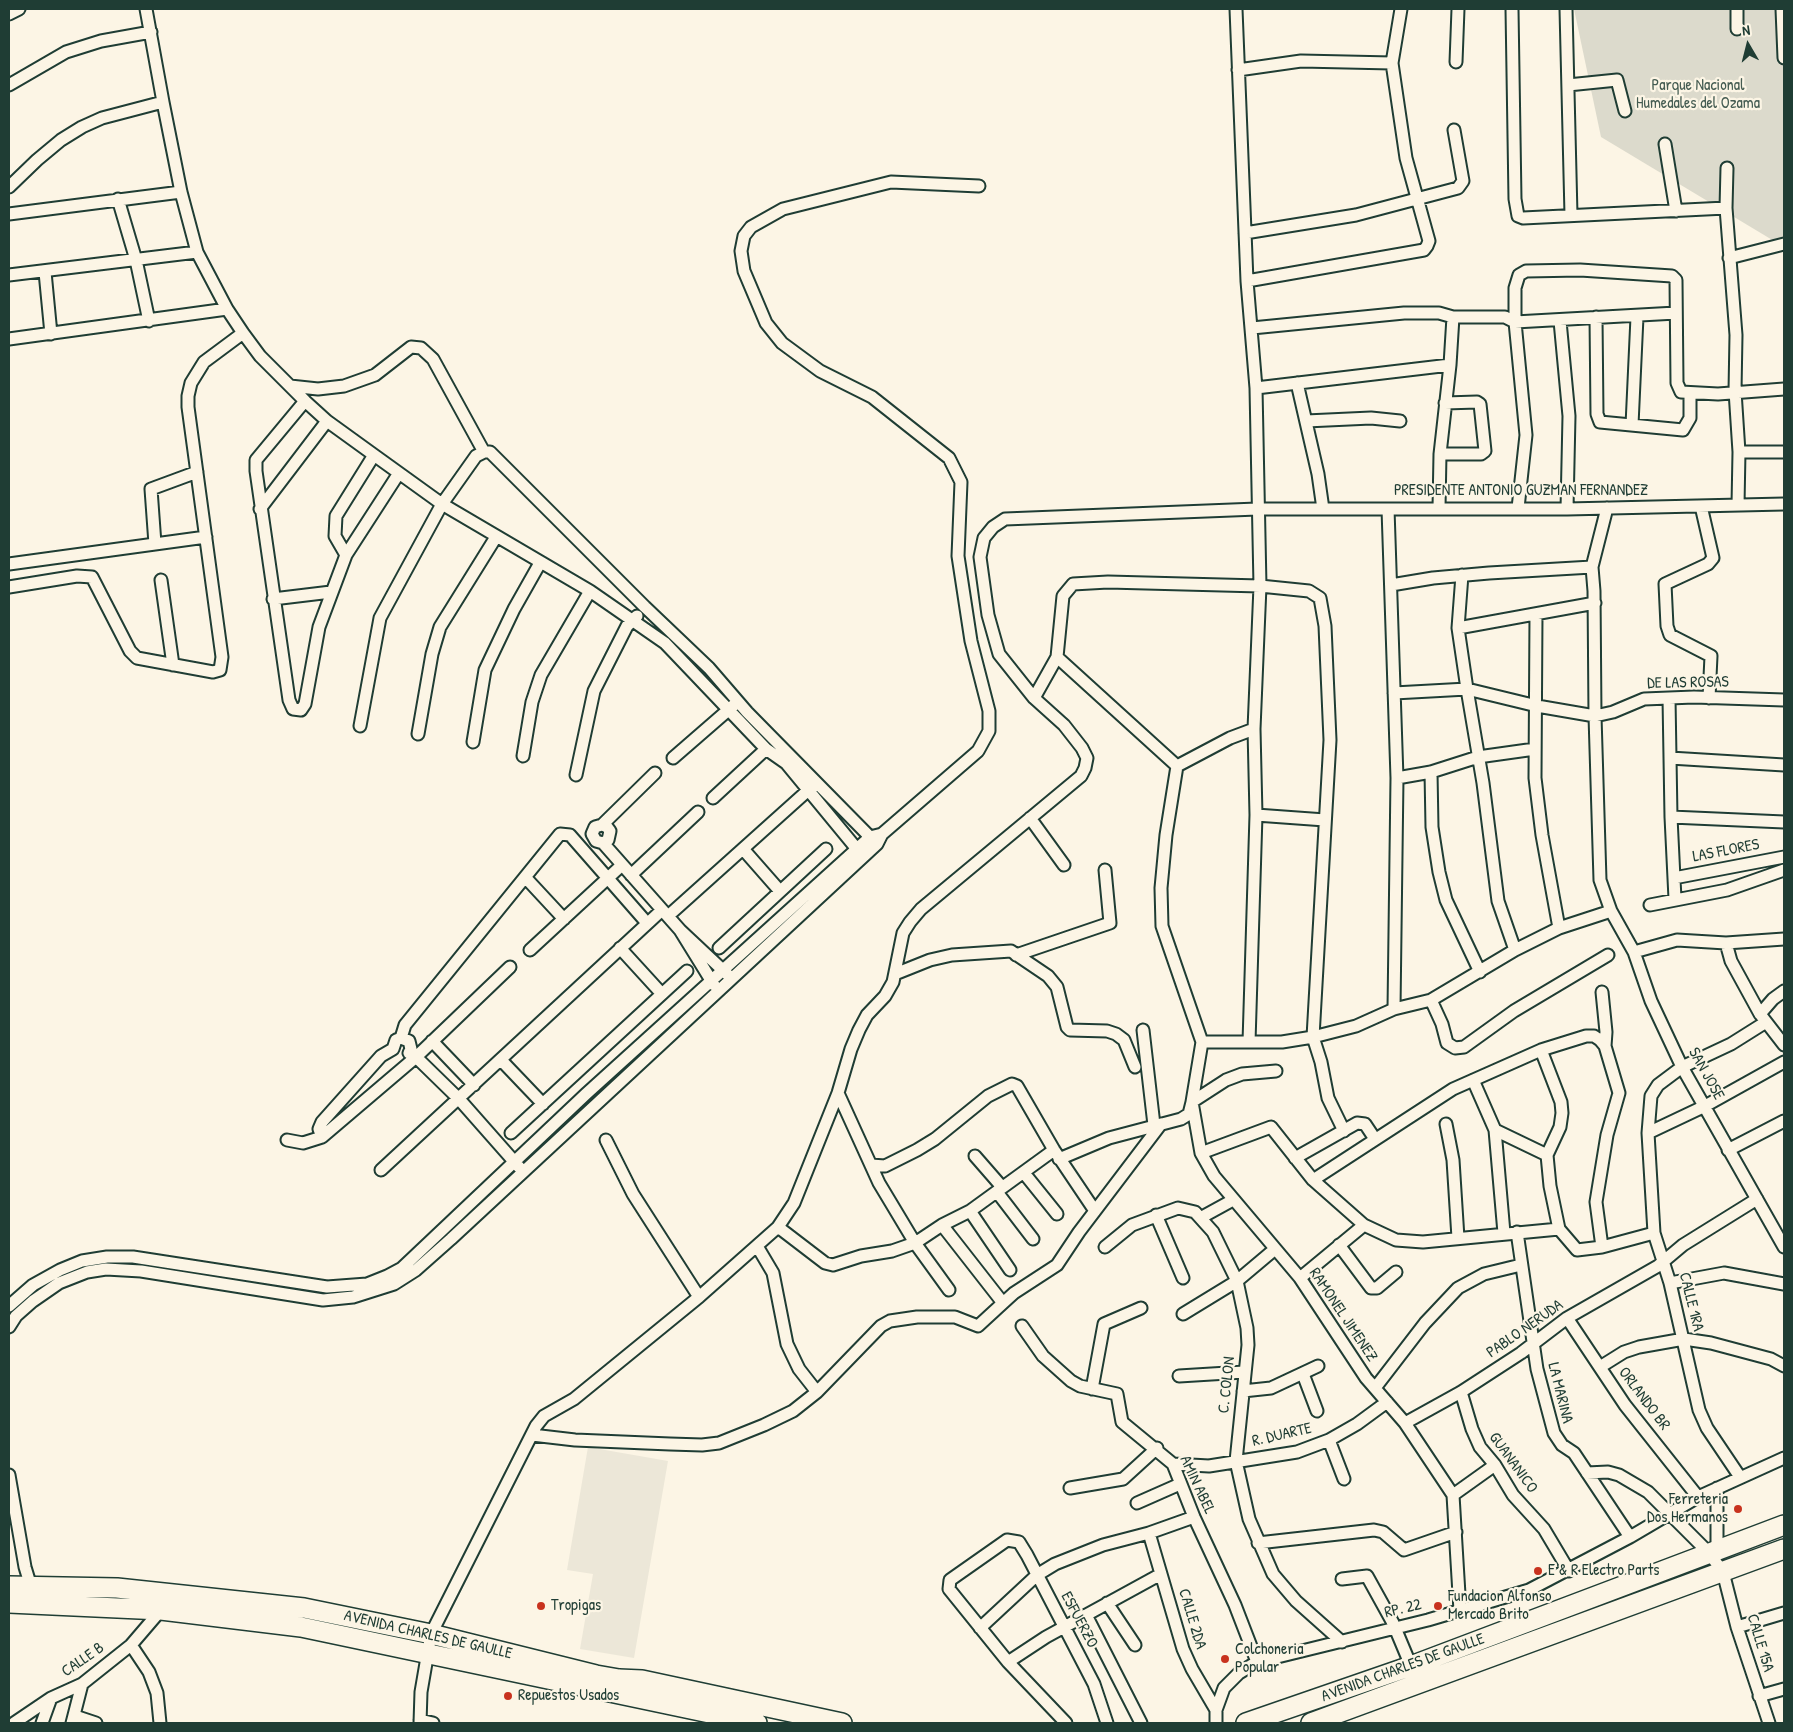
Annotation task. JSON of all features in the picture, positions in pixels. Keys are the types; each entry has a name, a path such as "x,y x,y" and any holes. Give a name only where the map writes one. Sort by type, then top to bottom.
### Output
{"main road":[{"name":"AVENIDA CHARLES DE GAULLE","path":"1246,1723 1411,1666 1784,1525"},
{"name":"AVENIDA CHARLES DE GAULLE","path":"1310,1723 1784,1549"},
{"name":"AVENIDA CHARLES DE GAULLE","path":"9,1586 33,1595 301,1627 758,1723"},
{"name":"AVENIDA CHARLES DE GAULLE","path":"9,1603 33,1595 117,1588 304,1608 431,1634 596,1675 642,1680 842,1723"},
{"path":"301,1627 304,1608"}],"street":[{"path":"9,14 19,9"},
{"path":"146,9 181,192 197,252 227,309 260,356 327,421 442,504 590,591 665,643 766,749 786,763 876,838"},
{"path":"1236,9 1247,281 1256,388 1260,586 1254,729 1256,815 1249,1042"},
{"path":"1247,281 1424,250 1429,241 1406,158 1392,63 1401,9"},
{"path":"1456,62 1458,9"},
{"path":"1512,9 1516,210 1518,216 1523,218 1676,212 1726,208"},
{"path":"1566,9 1571,215"},
{"path":"1736,9 1737,29"},
{"path":"1782,9 1784,58"},
{"path":"9,85 66,52 101,41 151,32"},
{"path":"1238,70 1301,61 1392,63"},
{"path":"1568,85 1617,80 1625,111"},
{"path":"9,187 49,150 82,127 102,118 163,102"},
{"path":"1245,232 1356,215 1418,200 1462,185 1463,181 1454,130"},
{"path":"1665,144 1676,212"},
{"path":"1727,168 1726,208 1736,335 1735,391 1739,452 1738,505"},
{"path":"9,1327 28,1306 59,1283 86,1272 106,1269 141,1271 323,1300 338,1300 372,1293 394,1284 416,1270 731,979 876,838 978,751 989,731 989,711 971,641 958,556 961,482 949,458 879,402 820,370 782,343 766,323 744,271 741,251 744,236 752,227 783,209 891,182 979,186"},
{"path":"9,214 181,192"},
{"path":"118,200 136,260 149,321"},
{"path":"1729,258 1784,244"},
{"path":"9,262 10,275 197,252"},
{"path":"1518,508 1526,435 1515,322 1516,280 1526,271 1580,270 1672,276 1676,280 1678,388 1681,392 1718,394 1735,391 1784,389"},
{"path":"45,272 51,334"},
{"path":"9,340 227,309"},
{"path":"1252,328 1404,313 1439,313 1454,317 1505,317 1515,322 1676,314"},
{"path":"1438,508 1440,454 1454,317"},
{"path":"1596,317 1597,414 1600,422 1683,430 1690,418 1690,393"},
{"path":"1632,425 1637,317"},
{"path":"1560,321 1569,416 1567,509"},
{"path":"9,587 77,576 92,577 130,651 144,660 213,672 220,670 222,666 188,407 191,383 204,362 243,333"},
{"path":"290,386 318,390 344,386 375,375 411,347 421,348 433,360 484,452"},
{"path":"1256,388 1450,365"},
{"path":"1297,384 1323,509"},
{"path":"305,400 256,460 260,508 288,700 291,706 297,710 301,710 305,704 319,627 346,555 399,473"},
{"path":"1440,454 1481,454 1486,448 1480,404 1477,402 1445,403"},
{"path":"1306,422 1371,418 1400,420"},
{"path":"260,508 327,421"},
{"path":"360,726 380,618 442,504 476,456 484,452 490,452 645,607 709,668 814,786 860,853"},
{"path":"1739,452 1784,452"},
{"path":"346,555 335,536 336,516 374,455"},
{"path":"155,544 150,489 197,472"},
{"name":"PRESIDENTE ANTONIO GUZMAN FERNANDEZ","path":"1030,818 1081,776 1087,758 1082,748 1064,725 1034,698 999,654 988,615 980,557 984,538 993,527 1005,519 1257,508 1567,509 1784,504"},
{"path":"1701,506 1713,558 1708,564 1665,584 1667,626 1670,635 1704,650 1711,656 1709,698"},
{"name":"SAN JOSE","path":"1607,508 1592,567 1595,603 1595,716 1600,880 1611,911 1634,952 1651,1001 1682,1067 1784,1247"},
{"path":"1388,509 1397,778 1394,1009"},
{"path":"9,564 206,537"},
{"path":"418,734 436,638 440,628 496,537"},
{"path":"472,742 485,670 514,609 540,563"},
{"path":"1391,585 1462,575 1592,567"},
{"path":"1462,575 1458,628 1498,901 1515,950"},
{"path":"161,580 173,665"},
{"path":"1034,698 1057,657 1063,596 1073,584 1108,582 1260,586 1309,591 1320,598 1325,626 1330,740 1313,1037 1321,1062 1328,1098 1344,1131"},
{"path":"524,756 532,702 541,675 590,591"},
{"path":"274,599 331,592"},
{"path":"1458,628 1595,603"},
{"path":"576,775 594,691 627,626 645,607"},
{"path":"1536,615 1537,706 1535,778 1542,835 1559,928"},
{"path":"1057,657 1177,766"},
{"path":"1394,693 1467,689 1537,706 1595,716"},
{"path":"1669,698 1671,817 1675,900"},
{"name":"DE LAS ROSAS","path":"1595,716 1613,712 1644,699 1784,700"},
{"path":"673,758 738,702"},
{"path":"1177,766 1230,738 1254,729"},
{"path":"713,798 766,749"},
{"path":"1397,778 1431,772 1478,757 1535,749"},
{"path":"1670,758 1784,765"},
{"path":"1177,766 1164,853 1161,888 1162,926 1202,1042 1282,1042 1313,1037 1356,1026 1394,1009 1431,1000 1515,950 1559,928 1611,911"},
{"path":"1431,772 1432,827 1439,872 1446,900 1480,972"},
{"path":"655,773 602,825 595,827 592,834 596,841 603,843 680,930 731,979"},
{"path":"381,1170 648,923 665,913 743,850 814,786"},
{"path":"631,875 698,812"},
{"path":"1256,815 1325,820"},
{"path":"1671,817 1784,822 1784,827"},
{"path":"433,1723 420,1721 427,1652 431,1634 532,1435 544,1416 574,1399 699,1297 778,1227 794,1203 838,1093 851,1049 859,1030 867,1015 885,996 895,974 904,933 910,922 922,909 1030,818 1064,865"},
{"path":"393,1049 393,1044 401,1038 405,1025 552,841 565,834 570,835 648,923"},
{"path":"718,948 779,890 826,849"},
{"path":"743,850 779,890"},
{"path":"9,1306 33,1285 60,1270 82,1261 107,1257 133,1257 327,1287 366,1284 402,1268 514,1161 710,981 860,853"},
{"name":"LAS FLORES","path":"1674,878 1784,857"},
{"path":"530,950 622,865"},
{"path":"1016,955 1110,923 1105,870"},
{"path":"1650,905 1727,890 1784,870"},
{"path":"525,877 564,919"},
{"path":"680,930 710,981 718,990"},
{"path":"1634,952 1677,940 1726,943 1784,938"},
{"path":"1726,943 1731,961 1763,1018 1784,1045"},
{"path":"620,948 662,994"},
{"path":"895,974 930,960 952,955 1011,951 1048,976 1057,987 1067,1027 1070,1030 1107,1031 1116,1034 1124,1040 1134,1067"},
{"path":"1431,1000 1442,1024 1447,1043 1455,1048 1464,1047 1514,1012 1608,955"},
{"path":"287,1140 303,1143 322,1137 413,1055 432,1041 510,967"},
{"path":"512,1133 687,971"},
{"name":"CALLE 1RA","path":"1740,1477 1702,1419 1670,1283 1654,1233 1651,1096 1658,1085 1682,1067 1732,1044 1763,1018 1773,999 1784,991"},
{"path":"1602,992 1606,1032 1604,1046"},
{"path":"532,1435 575,1440 702,1445 719,1443 772,1422 793,1410 817,1392 882,1326 890,1322 918,1317 955,1317 978,1326 1014,1293 1057,1265 1158,1125 1143,1030"},
{"path":"1313,1180 1436,1099 1473,1080 1541,1050 1586,1036 1594,1036 1604,1046 1619,1093 1608,1135 1596,1202 1602,1247"},
{"path":"401,1038 409,1041 413,1055 459,1099 523,1171"},
{"path":"432,1041 474,1085"},
{"name":"RAMONEL JIMENEZ","path":"1202,1042 1192,1102 1201,1153 1214,1176 1233,1200 1300,1278 1344,1348 1405,1424 1453,1495 1460,1611"},
{"path":"393,1049 400,1056 413,1055"},
{"path":"322,1137 319,1129 322,1122 381,1056 393,1049"},
{"path":"1541,1050 1561,1102 1560,1127 1547,1155 1560,1229 1577,1250 1602,1247 1654,1233"},
{"path":"501,1060 543,1104"},
{"path":"1653,1131 1705,1106 1784,1062"},
{"path":"778,1227 825,1263 833,1265 861,1256 892,1251 915,1243 942,1225 970,1211 1024,1173 1057,1154 1181,1119 1189,1114 1192,1102 1226,1080 1242,1074 1276,1071"},
{"path":"1473,1080 1495,1130 1504,1233"},
{"path":"871,1165 885,1166 917,1150 935,1139 988,1096 1012,1084 1017,1086 1057,1154 1095,1212"},
{"path":"838,1093 879,1183 915,1243 949,1290"},
{"path":"1728,1150 1784,1121"},
{"path":"1294,1158 1362,1123 1375,1140"},
{"path":"1446,1124 1452,1160 1458,1238"},
{"path":"1201,1153 1271,1127 1313,1180 1364,1225 1396,1240 1423,1242 1560,1229"},
{"path":"1495,1130 1547,1155"},
{"path":"606,1140 633,1194 699,1297"},
{"path":"975,1156 1033,1240"},
{"path":"1024,1173 1057,1214"},
{"path":"1105,1247 1132,1226 1156,1215 1178,1208 1191,1210 1202,1218 1233,1200"},
{"name":"PABLO NERUDA","path":"1405,1424 1461,1392 1567,1318 1658,1266 1683,1245 1757,1200"},
{"path":"970,1211 1010,1270"},
{"path":"1156,1215 1182,1278"},
{"name":"C. COLON","path":"1202,1218 1213,1232 1237,1281 1246,1315 1248,1340 1236,1461 1243,1499 1258,1543 1272,1574 1296,1601 1342,1642"},
{"path":"942,1225 1003,1304"},
{"path":"1300,1278 1364,1225"},
{"name":"LA MARINA","path":"1517,1232 1532,1344 1554,1434 1562,1445 1574,1453 1630,1537"},
{"path":"757,1246 773,1273 788,1344 800,1369 817,1392"},
{"path":"1339,1246 1371,1288 1377,1288 1396,1272"},
{"path":"1183,1314 1237,1281 1275,1249"},
{"path":"1375,1388 1425,1323 1452,1294 1478,1276 1521,1265"},
{"path":"1670,1283 1724,1273 1784,1284"},
{"path":"1092,1389 1104,1324 1141,1308"},
{"name":"ORLANDO BR","path":"1567,1318 1625,1405 1698,1497"},
{"name":"AMIN ABEL","path":"1022,1326 1044,1356 1071,1381 1092,1389 1117,1394 1122,1422 1157,1448 1172,1464 1194,1517 1235,1605 1257,1662"},
{"path":"1600,1367 1624,1352 1639,1347 1684,1339 1710,1343 1771,1359 1784,1366"},
{"path":"1243,1391 1271,1388 1318,1366"},
{"path":"1179,1376 1244,1372"},
{"path":"1303,1374 1317,1410"},
{"name":"GUANANICO","path":"1461,1392 1476,1440 1495,1465 1513,1495 1544,1530 1569,1571"},
{"name":"R. DUARTE","path":"1172,1464 1202,1466 1297,1452 1329,1440 1358,1424 1386,1402"},
{"path":"1329,1440 1344,1479"},
{"path":"1070,1488 1123,1480 1157,1448"},
{"name":"RP. 22","path":"1216,1723 1216,1710 1224,1688 1231,1680 1257,1662 1394,1629 1529,1590 1569,1571 1698,1497 1784,1458"},
{"path":"1453,1495 1495,1465"},
{"path":"1587,1473 1608,1472 1619,1475 1648,1492 1713,1551 1723,1572"},
{"path":"9,1475 25,1567 33,1595"},
{"path":"1138,1503 1180,1484"},
{"path":"1713,1551 1717,1488"},
{"path":"1066,1723 1008,1662 980,1628 1037,1575 1082,1552 1149,1533 1194,1517"},
{"path":"1258,1543 1374,1530 1386,1534 1404,1550 1456,1532"},
{"name":"CALLE 2DA","path":"1149,1533 1187,1658 1216,1710"},
{"name":"ESFUERZO","path":"980,1628 949,1590 950,1581 1008,1540 1013,1539 1019,1542 1094,1684 1107,1723"},
{"name":"CALLE 15A","path":"1723,1572 1737,1627 1769,1723"},
{"path":"1008,1662 1086,1615 1161,1574"},
{"path":"1342,1579 1366,1575 1411,1666"},
{"path":"1107,1603 1135,1645"},
{"name":"CALLE B","path":"14,1723 51,1698 82,1684 131,1645 161,1610"},
{"path":"1737,1627 1784,1613"},
{"path":"1086,1615 1141,1723"},
{"path":"131,1645 142,1658 154,1686 160,1723"},
{"path":"82,1684 74,1720 96,1723"},
{"path":"1759,1696 1784,1689"},
{"path":"42,1723 51,1698"}],"shaded area":[{"path":"588,1447 668,1461 634,1658 580,1649 593,1574 567,1570"}],"green space":[{"name":"Parque Nacional Humedales del Ozama","path":"1574,9 1784,9 1784,247 1601,137"}],"place":[{"name":"Ferreteria Dos Hermanos","path":"1738,1509"},
{"name":"E & R Electro Parts","path":"1538,1571"},
{"name":"Tropigas","path":"541,1606"},
{"name":"Fundacion Alfonso Mercado Brito","path":"1438,1606"},
{"name":"Colchoneria Popular","path":"1225,1659"},
{"name":"Repuestos Usados","path":"508,1696"}]}
